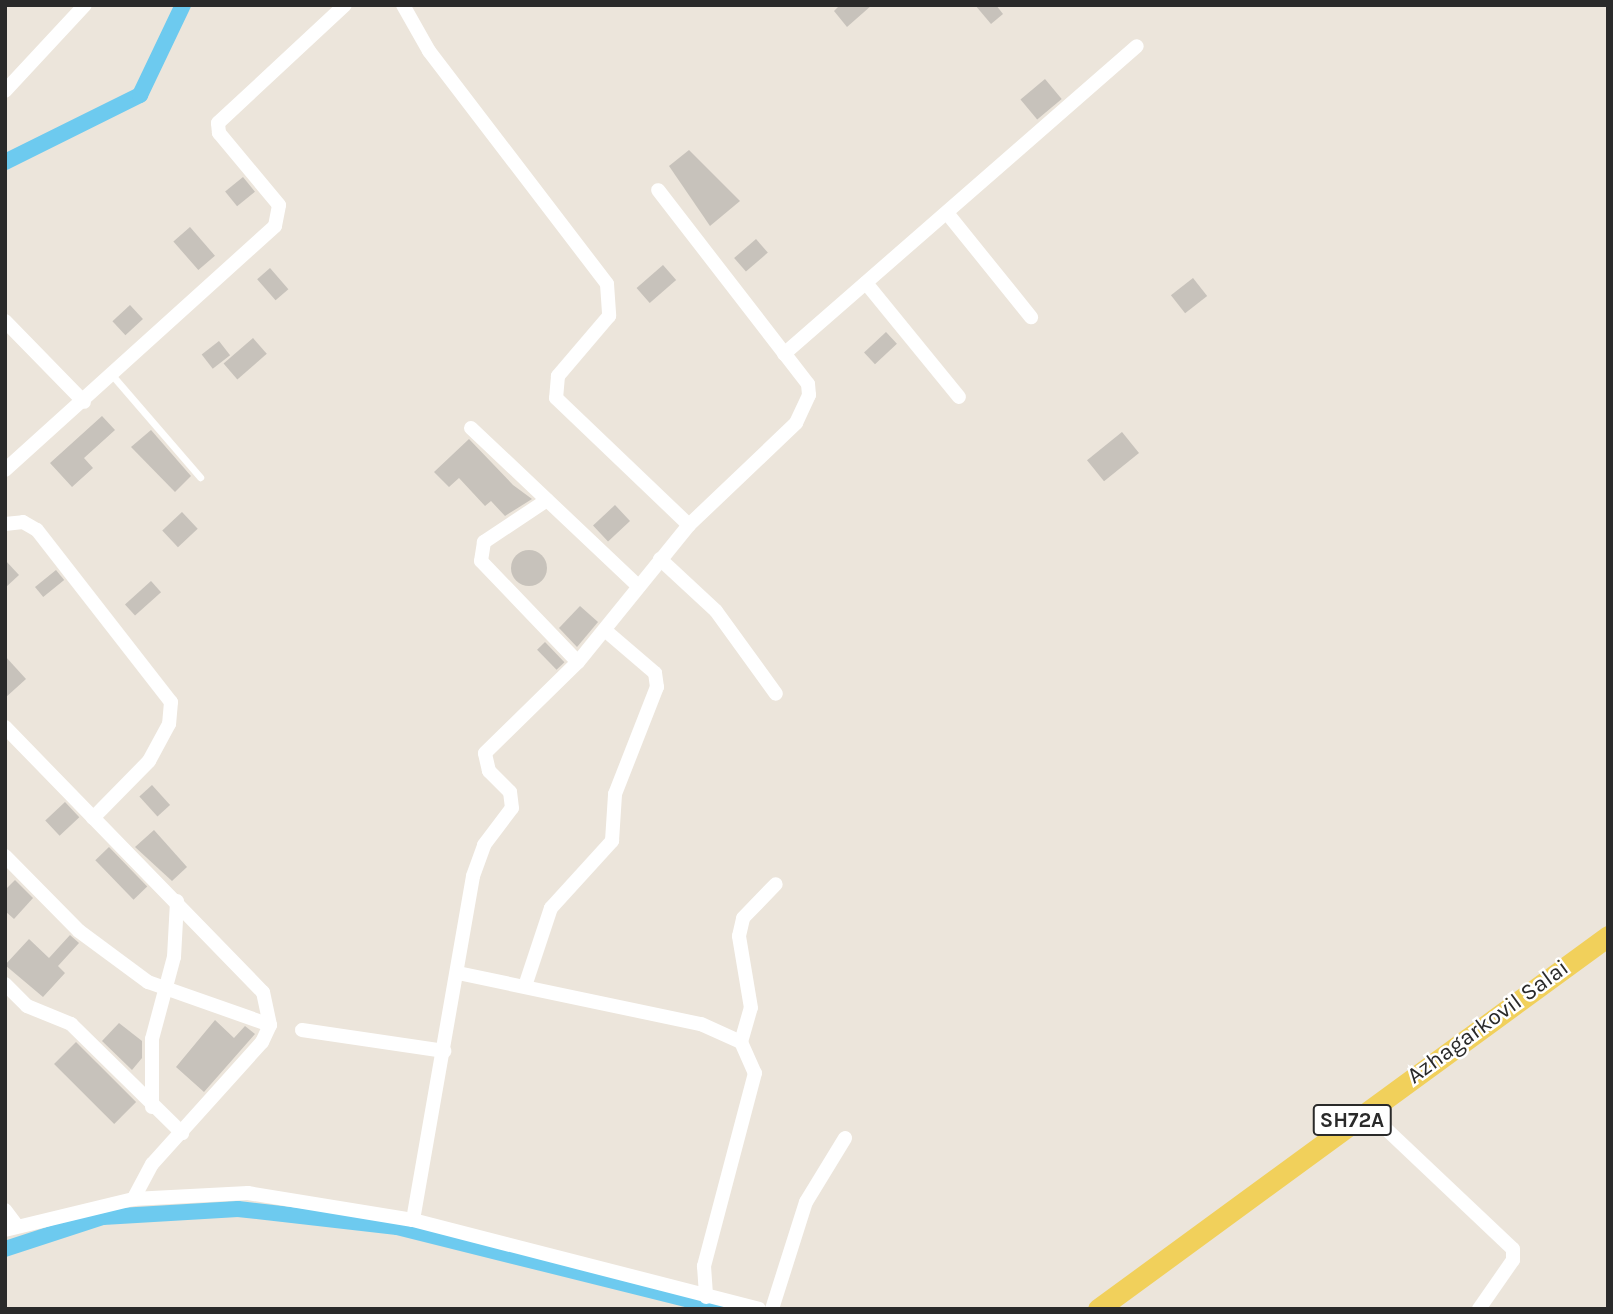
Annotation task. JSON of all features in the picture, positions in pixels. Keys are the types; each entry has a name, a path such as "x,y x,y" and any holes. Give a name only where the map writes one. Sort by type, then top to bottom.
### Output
{"main road":[{"name":"Azhagarkovil Salai","path":"1098,1309 1366,1110 1608,936"}],"street":[{"path":"5,92 85,5"},
{"path":"5,470 275,226 279,205 219,132 218,123 345,5"},
{"path":"403,5 429,51 607,284 609,316 558,376 556,398 689,525"},
{"path":"784,354 1137,47"},
{"path":"413,1220 476,865 512,808 510,792 489,771 485,753 578,662 606,631 689,525 806,408 808,384 658,191"},
{"path":"947,213 1031,317"},
{"path":"866,282 959,397"},
{"path":"5,321 83,402"},
{"path":"471,428 639,587"},
{"path":"547,500 484,541 481,561 578,662"},
{"path":"5,524 23,522 37,530 171,702 169,724 149,761 93,818"},
{"path":"660,559 716,611 776,694"},
{"path":"526,983 551,908 612,841 615,794 657,687 654,673 606,631"},
{"path":"5,727 256,981 270,1025 250,1060 152,1164 133,1199"},
{"path":"5,856 79,931 167,993 270,1025"},
{"path":"706,1297 704,1266 755,1073 741,1041 751,1008 739,936 743,918 776,884"},
{"path":"152,1107 152,1039 167,993 177,901"},
{"path":"458,973 526,983 701,1024 741,1041"},
{"path":"5,984 27,1006 71,1024 152,1107 182,1133"},
{"path":"302,1030 444,1051"},
{"path":"1366,1110 1513,1249 1513,1260 1479,1309"},
{"path":"772,1309 806,1202 845,1138"},
{"path":"5,1210 11,1228 133,1199 248,1193 413,1220 760,1309"}],"lane":[{"path":"112,375 200,477"}],"building":[{"path":"840,5 872,5 847,27 834,11"},
{"path":"975,5 996,5 1003,14 991,24"},
{"path":"1045,79 1062,99 1037,119 1020,100"},
{"path":"689,150 740,201 710,226 669,166"},
{"path":"243,177 255,192 237,206 225,191"},
{"path":"190,227 215,256 198,270 173,241"},
{"path":"756,239 768,253 746,272 734,258"},
{"path":"663,265 676,280 650,303 637,288"},
{"path":"270,268 288,289 276,300 257,279"},
{"path":"1193,278 1207,296 1185,313 1171,295"},
{"path":"130,305 143,319 125,335 112,321"},
{"path":"886,332 897,344 875,364 864,352"},
{"path":"253,338 267,354 237,379 224,364"},
{"path":"219,341 230,355 213,369 202,355"},
{"path":"102,416 115,430 84,458 93,468 72,487 50,463"},
{"path":"151,430 191,476 175,492 131,447"},
{"path":"1122,432 1139,453 1104,481 1087,460"},
{"path":"469,439 513,485 532,499 505,516 491,501 485,506 459,478 449,487 434,472"},
{"path":"615,505 630,521 608,542 593,525"},
{"path":"182,512 198,529 178,547 162,530"},
{"path":"529,550 542,555 547,568 542,581 529,586 516,581 511,568 516,555"},
{"path":"5,560 19,575 5,588"},
{"path":"56,570 64,580 43,597 35,587"},
{"path":"151,581 161,592 135,616 125,604"},
{"path":"580,606 598,622 577,647 559,628"},
{"path":"545,642 564,662 557,670 537,650"},
{"path":"5,656 26,679 5,698"},
{"path":"152,785 170,805 157,816 139,796"},
{"path":"65,802 79,817 60,836 45,820"},
{"path":"154,830 187,867 172,881 135,847"},
{"path":"109,847 147,887 134,900 95,860"},
{"path":"15,880 33,898 14,919 5,911 5,890"},
{"path":"70,935 79,943 58,966 65,973 43,997 5,965 29,939 49,958"},
{"path":"215,1020 234,1038 245,1026 255,1034 204,1092 176,1067"},
{"path":"119,1023 142,1041 142,1058 132,1070 102,1041"},
{"path":"76,1042 136,1102 114,1124 54,1064"}],"waterway":[{"path":"5,162 140,95 183,5"},
{"path":"5,1249 103,1217 238,1209 397,1227 725,1309"}]}
